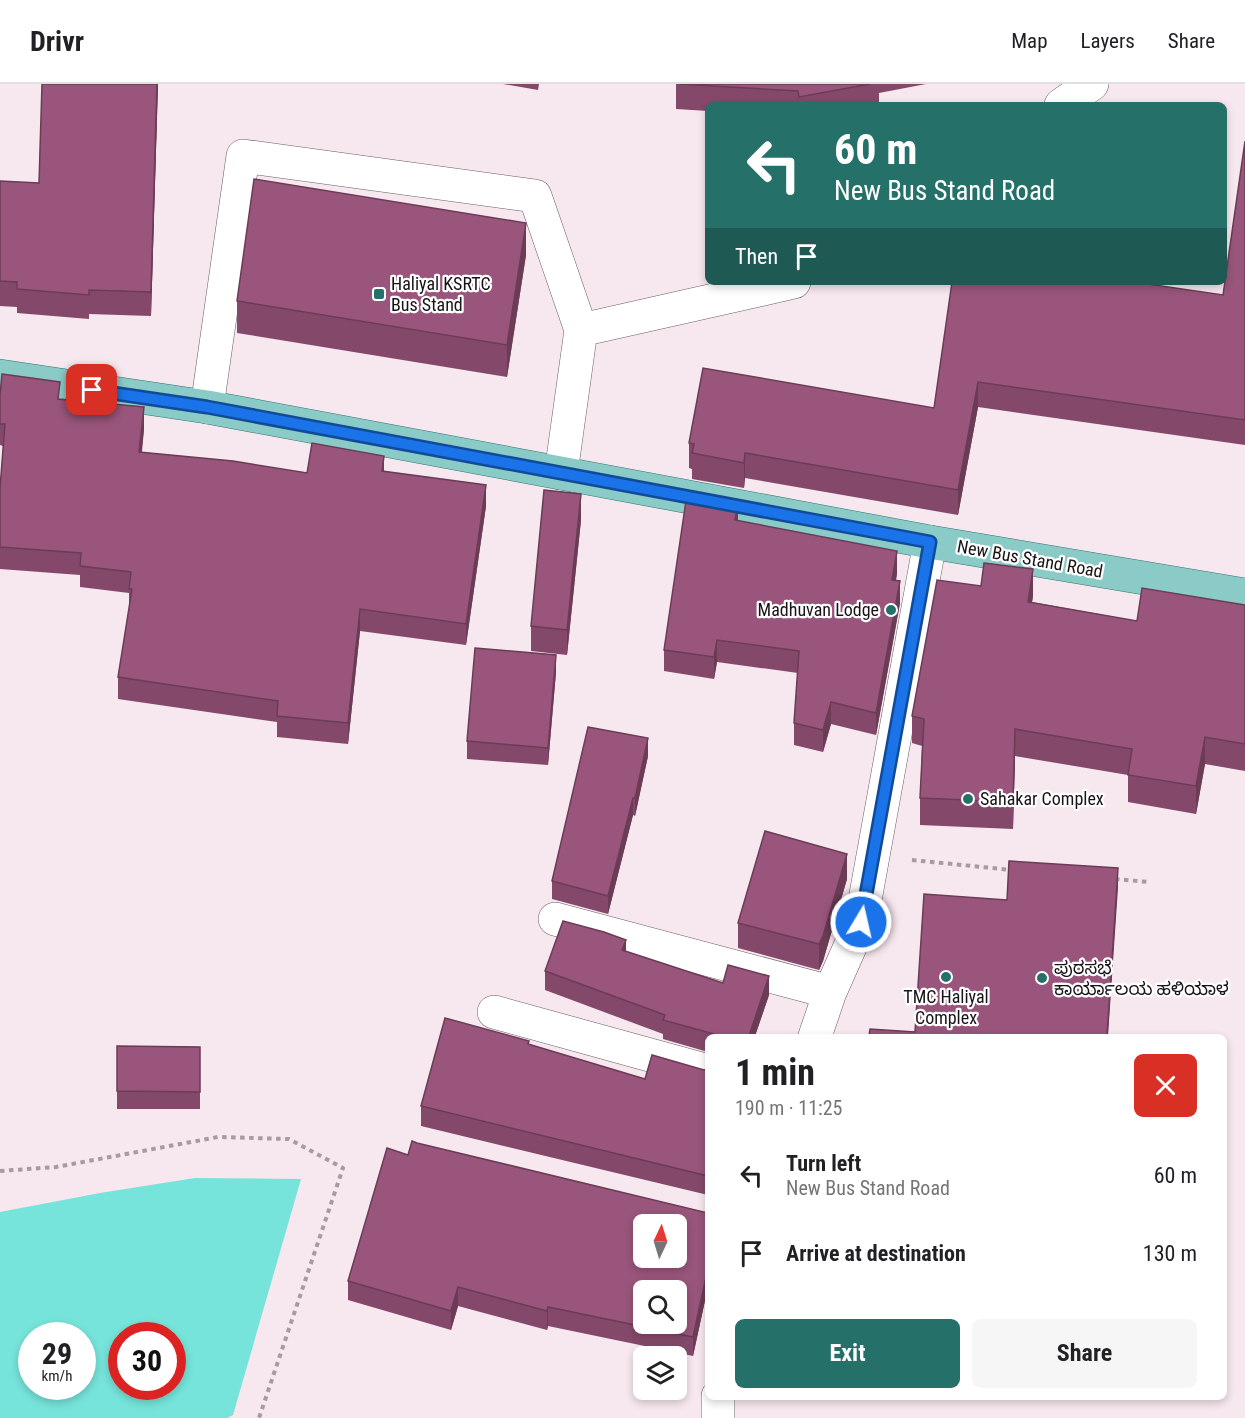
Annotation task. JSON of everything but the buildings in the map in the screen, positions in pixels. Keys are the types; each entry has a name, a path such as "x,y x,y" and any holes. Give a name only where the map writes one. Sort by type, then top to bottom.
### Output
{"main road":[{"name":"New Bus Stand Road","path":"0,376 207,407 930,542 1245,595"}],"street":[{"path":"1065,102 1092,84"},
{"path":"207,407 243,156 535,196 581,330 561,473"},
{"path":"581,330 781,285"},
{"path":"816,1034 830,993 861,922 930,542"},
{"path":"555,919 830,993"},
{"path":"494,1012 705,1070"},
{"path":"718,1400 718,1418"}],"path":[{"path":"872,857 1022,871"},
{"path":"1113,879 1148,882"},
{"path":"0,1170 56,1167 218,1137 289,1139 343,1168 259,1418"}],"shaded area":[{"path":"195,1178 301,1179 233,1415 227,1418 0,1418 0,1212"}],"place":[{"name":"Haliyal KSRTC Bus Stand","path":"379,294"},
{"name":"Madhuvan Lodge","path":"891,610"},
{"name":"Sahakar Complex","path":"968,799"},
{"name":"TMC Haliyal Complex","path":"946,977"},
{"name":"ಪುರಸಭೆ ಕಾರ್ಯಾಲಯ ಹಳಿಯಾಳ","path":"1042,978"}],"route":[{"path":"92,390 207,407 930,542 861,922"}]}
